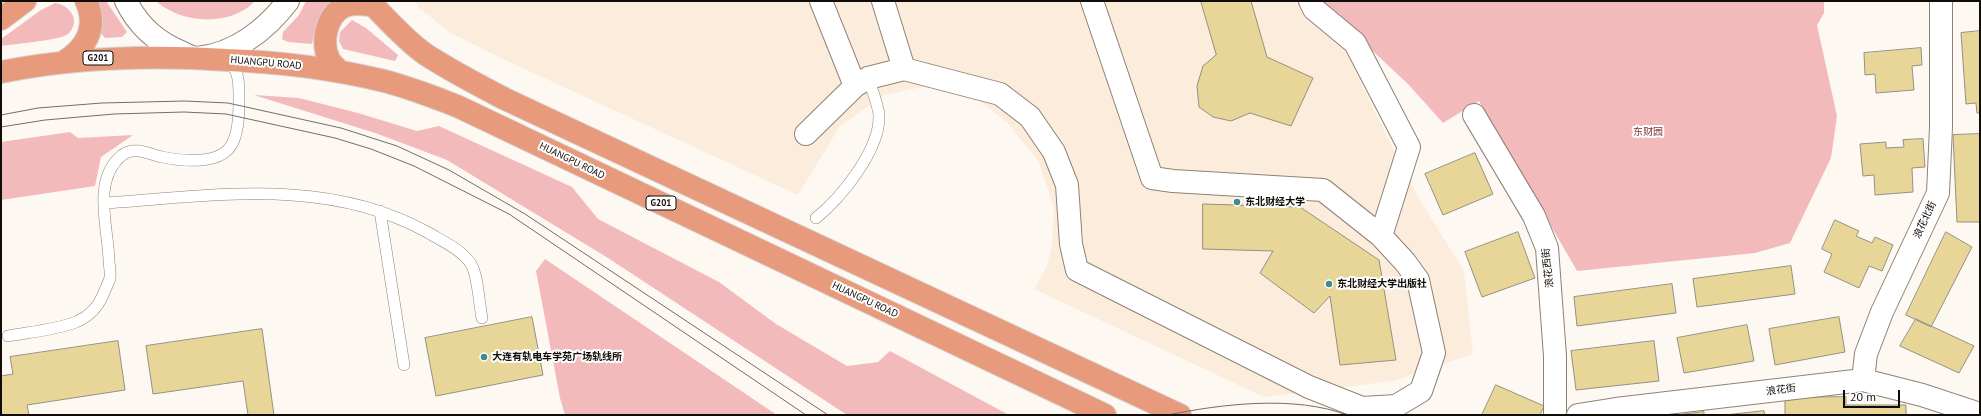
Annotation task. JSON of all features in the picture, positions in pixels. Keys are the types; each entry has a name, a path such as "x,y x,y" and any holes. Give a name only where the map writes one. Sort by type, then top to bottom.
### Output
{"highway":[{"path":"1,19 25,1"},
{"path":"65,61 76,54 85,44 89,33 90,10 86,1"},
{"path":"339,71 329,61 325,50 329,23 335,13 343,7 354,4 372,4 390,23 424,53 463,77 493,93 1180,415"},
{"name":"HUANGPU ROAD","path":"1,72 65,61 114,57 196,58 254,61 339,71 381,80 457,106 1105,415"}],"street":[{"path":"126,1 132,13 150,33 172,48 196,58 228,50 253,37 273,20 288,1"},
{"path":"821,1 862,82"},
{"path":"882,1 904,69"},
{"path":"806,134 862,82 904,69 1000,94 1030,117 1054,152 1067,185 1071,244 1077,270 1309,387 1362,408 1396,406 1421,391 1434,353 1418,280 1406,262 1381,236 1322,190 1173,181 1152,178 1092,1"},
{"path":"1310,1 1314,8 1355,43 1409,147 1381,236"},
{"name":"浪花北街","path":"1863,380 1866,354 1882,312 1938,193 1941,127 1941,1"},
{"name":"浪花西街","path":"1474,115 1534,216 1547,248 1554,356 1555,415"},
{"name":"浪花街","path":"1578,415 1616,408 1863,380 1922,395 1980,413"}],"lane":[{"path":"226,60 233,65 239,81"},
{"path":"8,336 76,322 91,313 100,301 110,278 109,246 104,203 106,180 113,166 122,155 135,150 180,160 207,159 222,155 233,143 237,128 239,81 241,73 246,66 254,61"},
{"path":"816,218 826,210 858,170 872,145 878,128 879,115 862,82"},
{"path":"104,203 271,193 304,195 340,200 380,211 422,230 454,248 471,265 476,283 482,318"},
{"path":"380,211 404,365"}],"shaded area":[{"name":"东北财经大学","path":"415,1 1298,1 1310,16 1344,39 1357,75 1395,153 1418,197 1464,271 1473,354 1393,381 1264,397 1034,289 1046,268 1052,247 1054,207 1038,161 1008,123 977,99 927,86 884,95 840,126 798,195 505,60 451,33 419,8"}],"green space":[{"path":"95,1 106,1 127,32 122,37 105,38 99,31"},
{"path":"156,1 255,1 245,9 233,15 206,19 192,18 179,14 166,9"},
{"path":"306,1 335,1 318,19 312,44 288,42 282,39 283,32 299,15"},
{"name":"东财园","path":"1319,1 1824,1 1824,13 1817,25 1837,116 1831,158 1790,243 1755,253 1577,271 1479,101 1443,123 1408,84"},
{"path":"55,3 65,7 72,14 74,24 68,34 48,40 1,46 1,39 41,10"},
{"path":"352,20 366,28 398,55 395,61 343,49 339,41 340,32"},
{"path":"254,95 299,98 358,113 417,131 439,126 572,187 598,219 719,282 776,324 847,366 878,362 890,351 1009,415 847,415 608,258 447,160 378,134"},
{"path":"70,132 78,138 133,135 101,157 95,186 1,200 1,142"},
{"path":"545,259 777,415 565,415 560,398 536,271"}],"building":[{"path":"1201,1 1251,1 1267,57 1313,78 1291,126 1250,113 1231,121 1213,117 1199,107 1197,86 1203,66 1216,55"},
{"path":"1980,31 1980,113 1977,113 1976,103 1966,104 1961,33"},
{"path":"1921,48 1922,65 1912,66 1914,90 1876,93 1875,74 1865,75 1864,53"},
{"path":"1980,134 1980,222 1957,222 1953,135"},
{"path":"1923,139 1925,167 1912,168 1913,192 1875,195 1874,175 1863,176 1860,144 1886,142 1886,148 1904,147 1903,140"},
{"path":"1475,153 1493,194 1443,215 1425,174"},
{"name":"东北财经大学出版社","path":"1203,204 1300,207 1379,260 1396,360 1340,365 1330,296 1314,313 1260,273 1273,251 1203,249"},
{"path":"1835,220 1859,231 1856,236 1872,243 1875,237 1893,245 1882,271 1869,266 1859,288 1824,272 1832,254 1822,249"},
{"path":"1518,232 1535,278 1482,297 1465,252"},
{"path":"1946,232 1972,247 1931,327 1906,315"},
{"path":"1791,266 1795,294 1697,307 1693,279"},
{"path":"1672,284 1676,313 1577,326 1574,297"},
{"name":"大连有轨电车学苑广场轨线所","path":"532,317 543,375 436,396 425,338"},
{"path":"1839,317 1845,352 1775,365 1769,329"},
{"path":"1916,319 1974,346 1959,373 1900,346"},
{"path":"1747,325 1754,361 1684,373 1677,338"},
{"path":"262,329 274,415 248,415 243,381 153,394 146,346"},
{"path":"118,341 125,390 27,405 29,415 1,415 1,376 13,374 10,357"},
{"path":"1654,341 1659,381 1576,390 1571,351"},
{"path":"1496,385 1544,406 1540,415 1482,415"},
{"path":"1846,397 1846,405 1906,405 1906,415 1785,415 1785,398"},
{"path":"1764,411 1765,415 1726,415"},
{"path":"1704,412 1704,415 1676,415"}],"tram line":[{"path":"1,115 38,108 102,103 185,101 228,103 341,128 397,146 449,170 525,214 828,415"},
{"path":"1,127 45,120 114,114 184,112 226,114 335,138 371,149 414,166 509,214 806,415"},
{"path":"1168,415 1211,408 1258,403 1305,405 1327,409 1347,415"}],"place":[{"name":"东北财经大学","path":"1237,202"},
{"name":"东北财经大学出版社","path":"1329,284"},
{"name":"大连有轨电车学苑广场轨线所","path":"484,357"}]}
